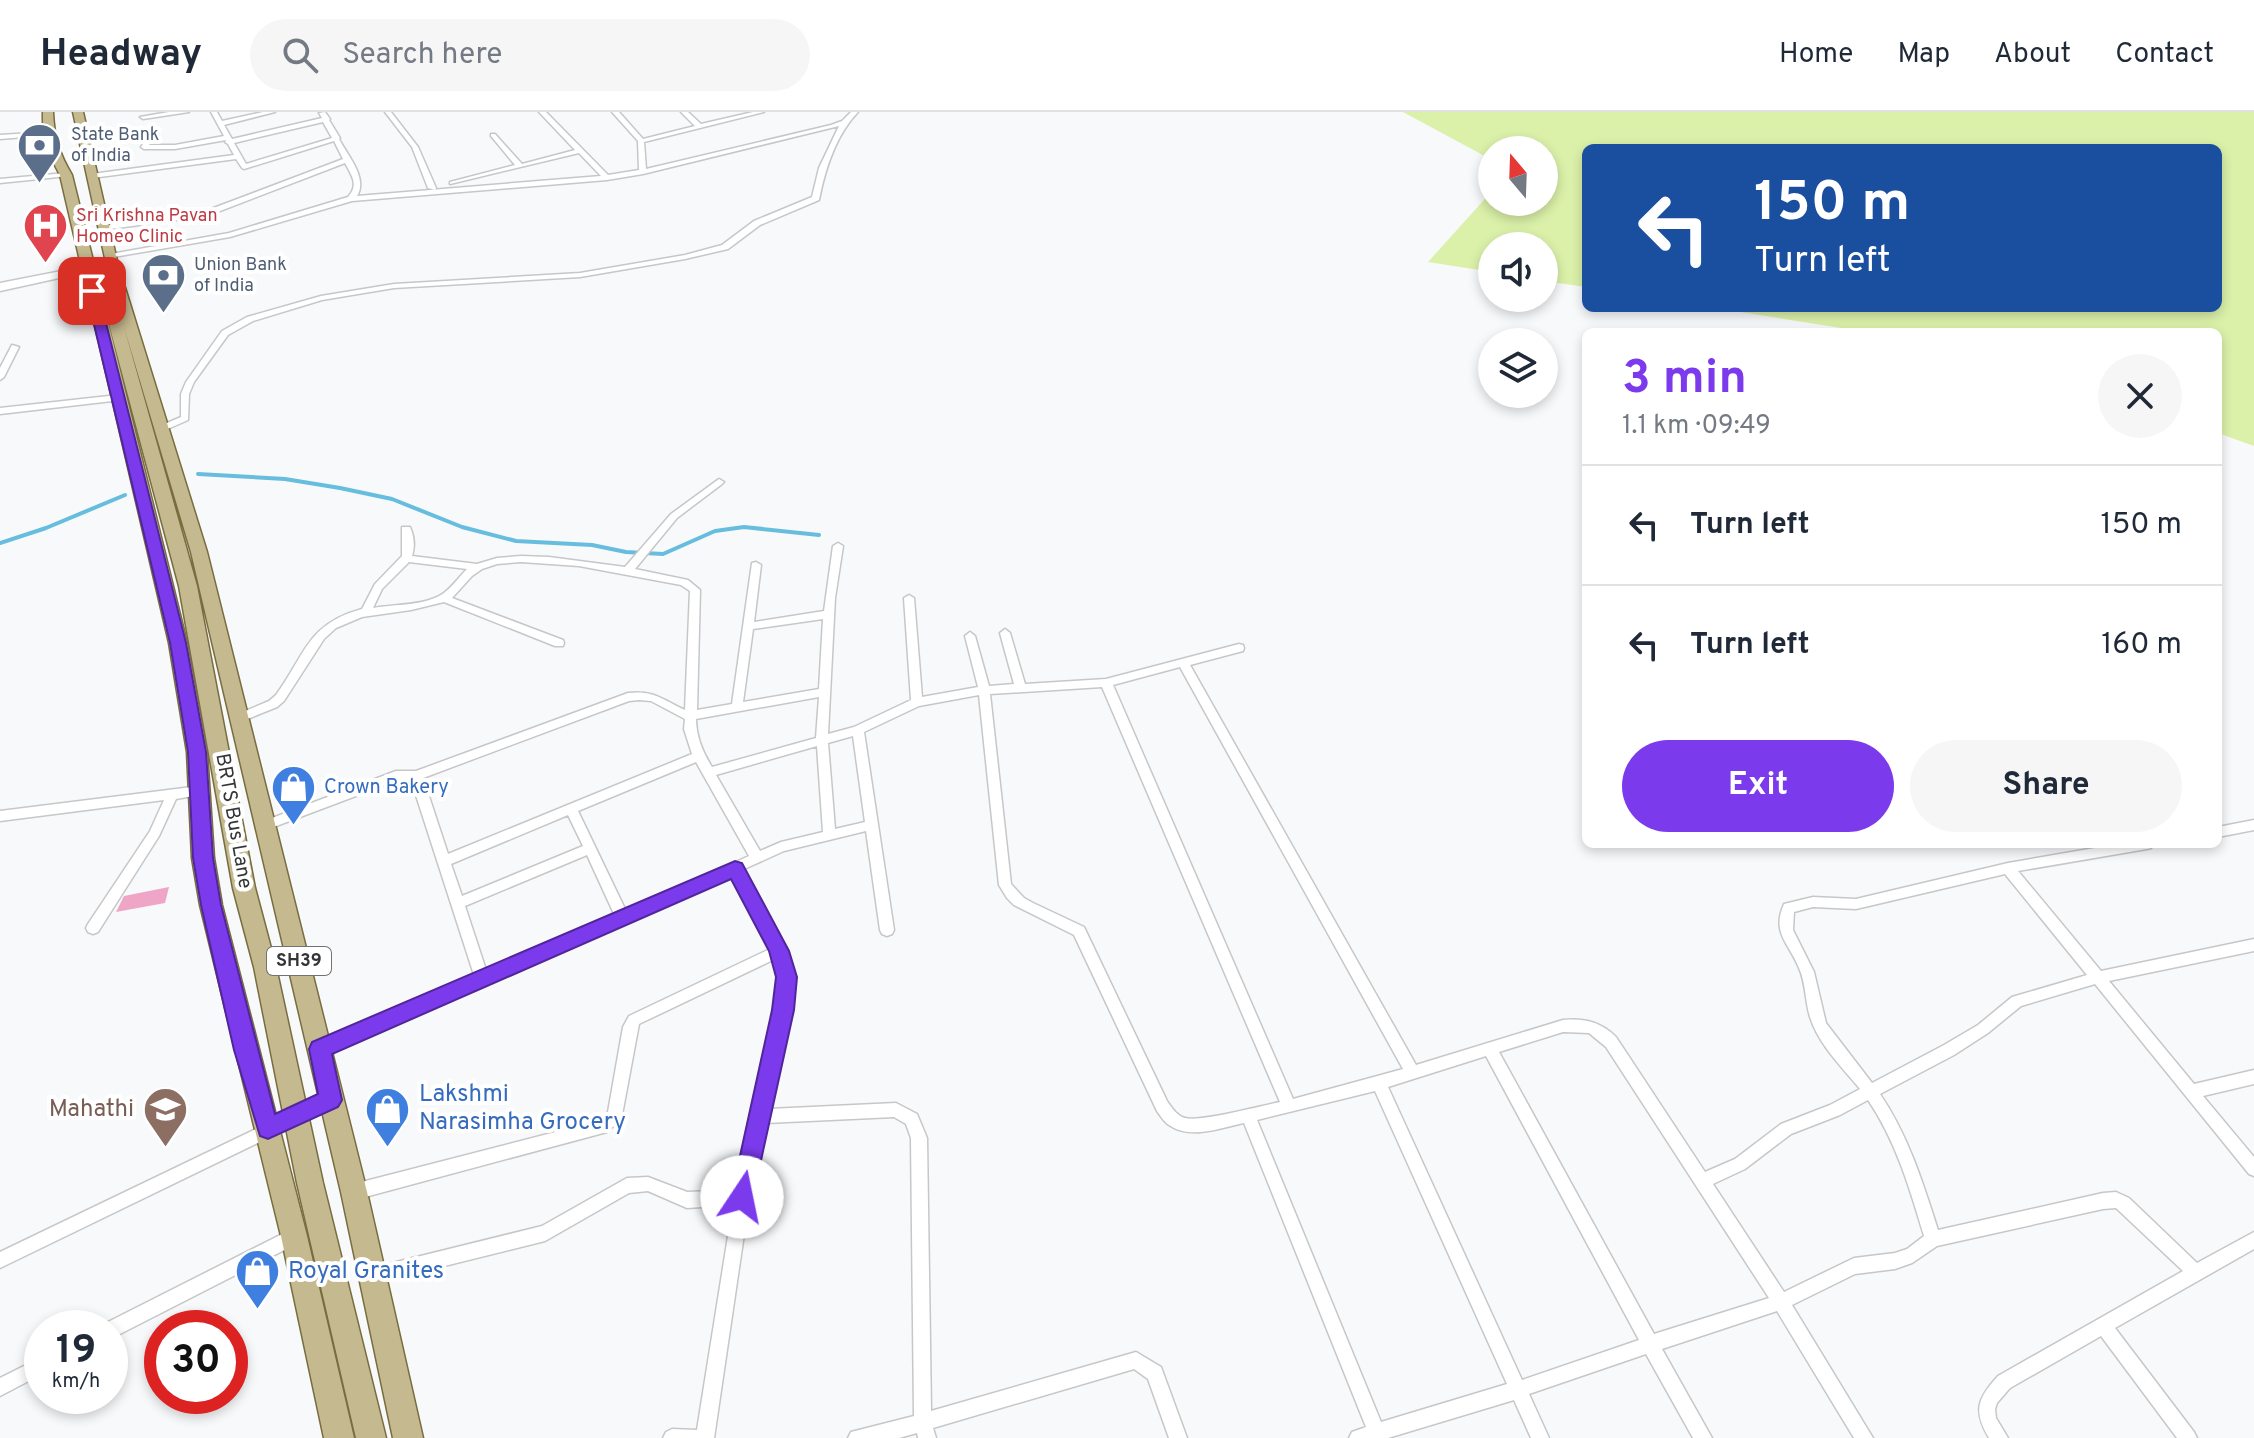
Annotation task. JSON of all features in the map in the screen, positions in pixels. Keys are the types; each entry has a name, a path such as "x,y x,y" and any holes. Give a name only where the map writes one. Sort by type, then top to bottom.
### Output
{"main road":[{"path":"48,112 48,134 53,152 66,175 178,643 197,752 203,858 211,905 294,1236 339,1438"},
{"name":"BRTS Bus Lane","path":"64,112 79,163 114,319 188,586 238,857 371,1438"},
{"name":"SH39","path":"78,112 111,256 199,552 354,1192 408,1438"}],"street":[{"path":"143,117 186,112"},
{"path":"214,112 242,166 253,167 337,138"},
{"path":"219,124 272,112"},
{"path":"388,112 415,147 433,189"},
{"path":"542,112 607,178"},
{"path":"615,112 641,141 643,172"},
{"path":"684,112 700,127"},
{"path":"641,141 761,112"},
{"path":"163,428 185,418 185,394 190,382 225,333 250,319 321,298 394,286 580,275 725,247 757,223 816,198 820,171 844,122 855,112"},
{"path":"155,129 144,147 185,146 227,140 324,116 358,181 357,192 351,199"},
{"path":"111,256 230,235 351,199 433,189 607,178 643,172 844,122"},
{"path":"0,137 48,134"},
{"path":"493,135 520,166"},
{"path":"433,189 580,151"},
{"path":"92,176 237,157"},
{"path":"105,228 204,214 348,160"},
{"path":"2,182 66,175"},
{"path":"0,287 87,269"},
{"path":"0,377 15,347"},
{"path":"0,411 118,398"},
{"path":"626,572 674,516 719,482"},
{"path":"366,613 383,580 408,559 411,552 406,529"},
{"path":"829,834 822,740 838,546"},
{"path":"408,559 476,567 519,557 684,582 695,590 688,716 699,756 757,858"},
{"path":"737,708 756,565"},
{"path":"240,718 280,698 321,635 346,619 443,598 476,567"},
{"path":"443,598 559,643"},
{"path":"909,598 917,702"},
{"path":"748,626 830,614"},
{"path":"1005,633 1020,687"},
{"path":"970,636 984,690 1005,885 1011,897 1019,903 1066,922 1079,931 1162,1106 1173,1120 1187,1126 1248,1116 1379,1083 1563,1026 1583,1024 1599,1029 1611,1042 1781,1302 1864,1438"},
{"path":"708,773 858,730 917,702 984,690 1106,683 1239,648"},
{"path":"1183,662 1412,1072"},
{"path":"1106,683 1289,1107"},
{"path":"263,826 400,774 416,776 628,697 658,697 678,713 688,716 824,692"},
{"path":"858,730 887,930"},
{"path":"444,861 699,756"},
{"path":"416,776 483,981"},
{"path":"0,816 200,791"},
{"path":"93,928 155,833 172,795"},
{"path":"571,808 623,919"},
{"path":"320,1049 483,981 800,840 872,825"},
{"path":"2222,831 2254,825"},
{"path":"1933,1239 1920,1196 1892,1126 1871,1091 1816,1017 1806,967 1783,920 1789,908 1813,902 1856,904 2008,868 2124,848"},
{"path":"459,903 589,849"},
{"path":"2008,868 2254,1169"},
{"path":"705,1438 742,1197 783,1010 786,977 779,951 735,869"},
{"path":"1702,1181 1740,1164 1786,1129 1871,1091 1949,1050 1983,1029 2017,1001 2096,978 2254,945"},
{"path":"354,1192 602,1127 615,1115 634,1020 779,951"},
{"path":"1490,1049 1703,1438"},
{"path":"2190,1092 2254,1077"},
{"path":"1379,1083 1540,1438"},
{"path":"0,1260 331,1100"},
{"path":"758,1116 896,1110 912,1119 919,1138 925,1430"},
{"path":"1248,1116 1378,1435"},
{"path":"372,1276 545,1233 627,1186 648,1184 687,1200 742,1197"},
{"path":"1358,1438 1378,1435 1781,1302 1854,1266 1895,1261 1912,1255 1933,1239 2116,1200 2196,1273"},
{"path":"128,1321 294,1236"},
{"path":"1999,1438 1988,1421 1985,1407 1990,1396 2004,1382 2254,1240"},
{"path":"2103,1325 2188,1438"},
{"path":"857,1438 925,1430 1136,1360 1155,1373 1178,1438"},
{"path":"0,1387 24,1374"},
{"path":"672,1438 696,1438"}],"green space":[{"path":"1403,112 2254,112 2254,446 2222,434 2222,328 1841,328 1741,312 2222,312 2222,144 1582,144 1582,286 1558,283 1558,232 1478,232 1478,270 1428,262 1478,207 1478,216 1558,216 1558,136 1478,136 1478,152"}],"building":[{"path":"169,887 165,903 116,912 124,896"}],"waterway":[{"path":"198,474 285,479 340,488 392,499 462,527 516,541 592,545 626,552 663,554 715,531 744,527 819,535"},
{"path":"0,543 46,528 125,495"}],"place":[{"name":"State Bank of India","path":"40,184"},
{"name":"Sri Krishna Pavan Homeo Clinic","path":"45,265"},
{"name":"Union Bank of India","path":"163,314"},
{"name":"Crown Bakery","path":"293,827"},
{"name":"Lakshmi Narasimha Grocery","path":"388,1148"},
{"name":"Mahathi","path":"165,1149"},
{"name":"Royal Granites","path":"257,1311"}],"route":[{"path":"92,291 178,643 197,752 203,858 211,905 245,1050 268,1129 331,1100 320,1049 483,981 735,869 779,951 786,977 783,1010 742,1197"}]}
